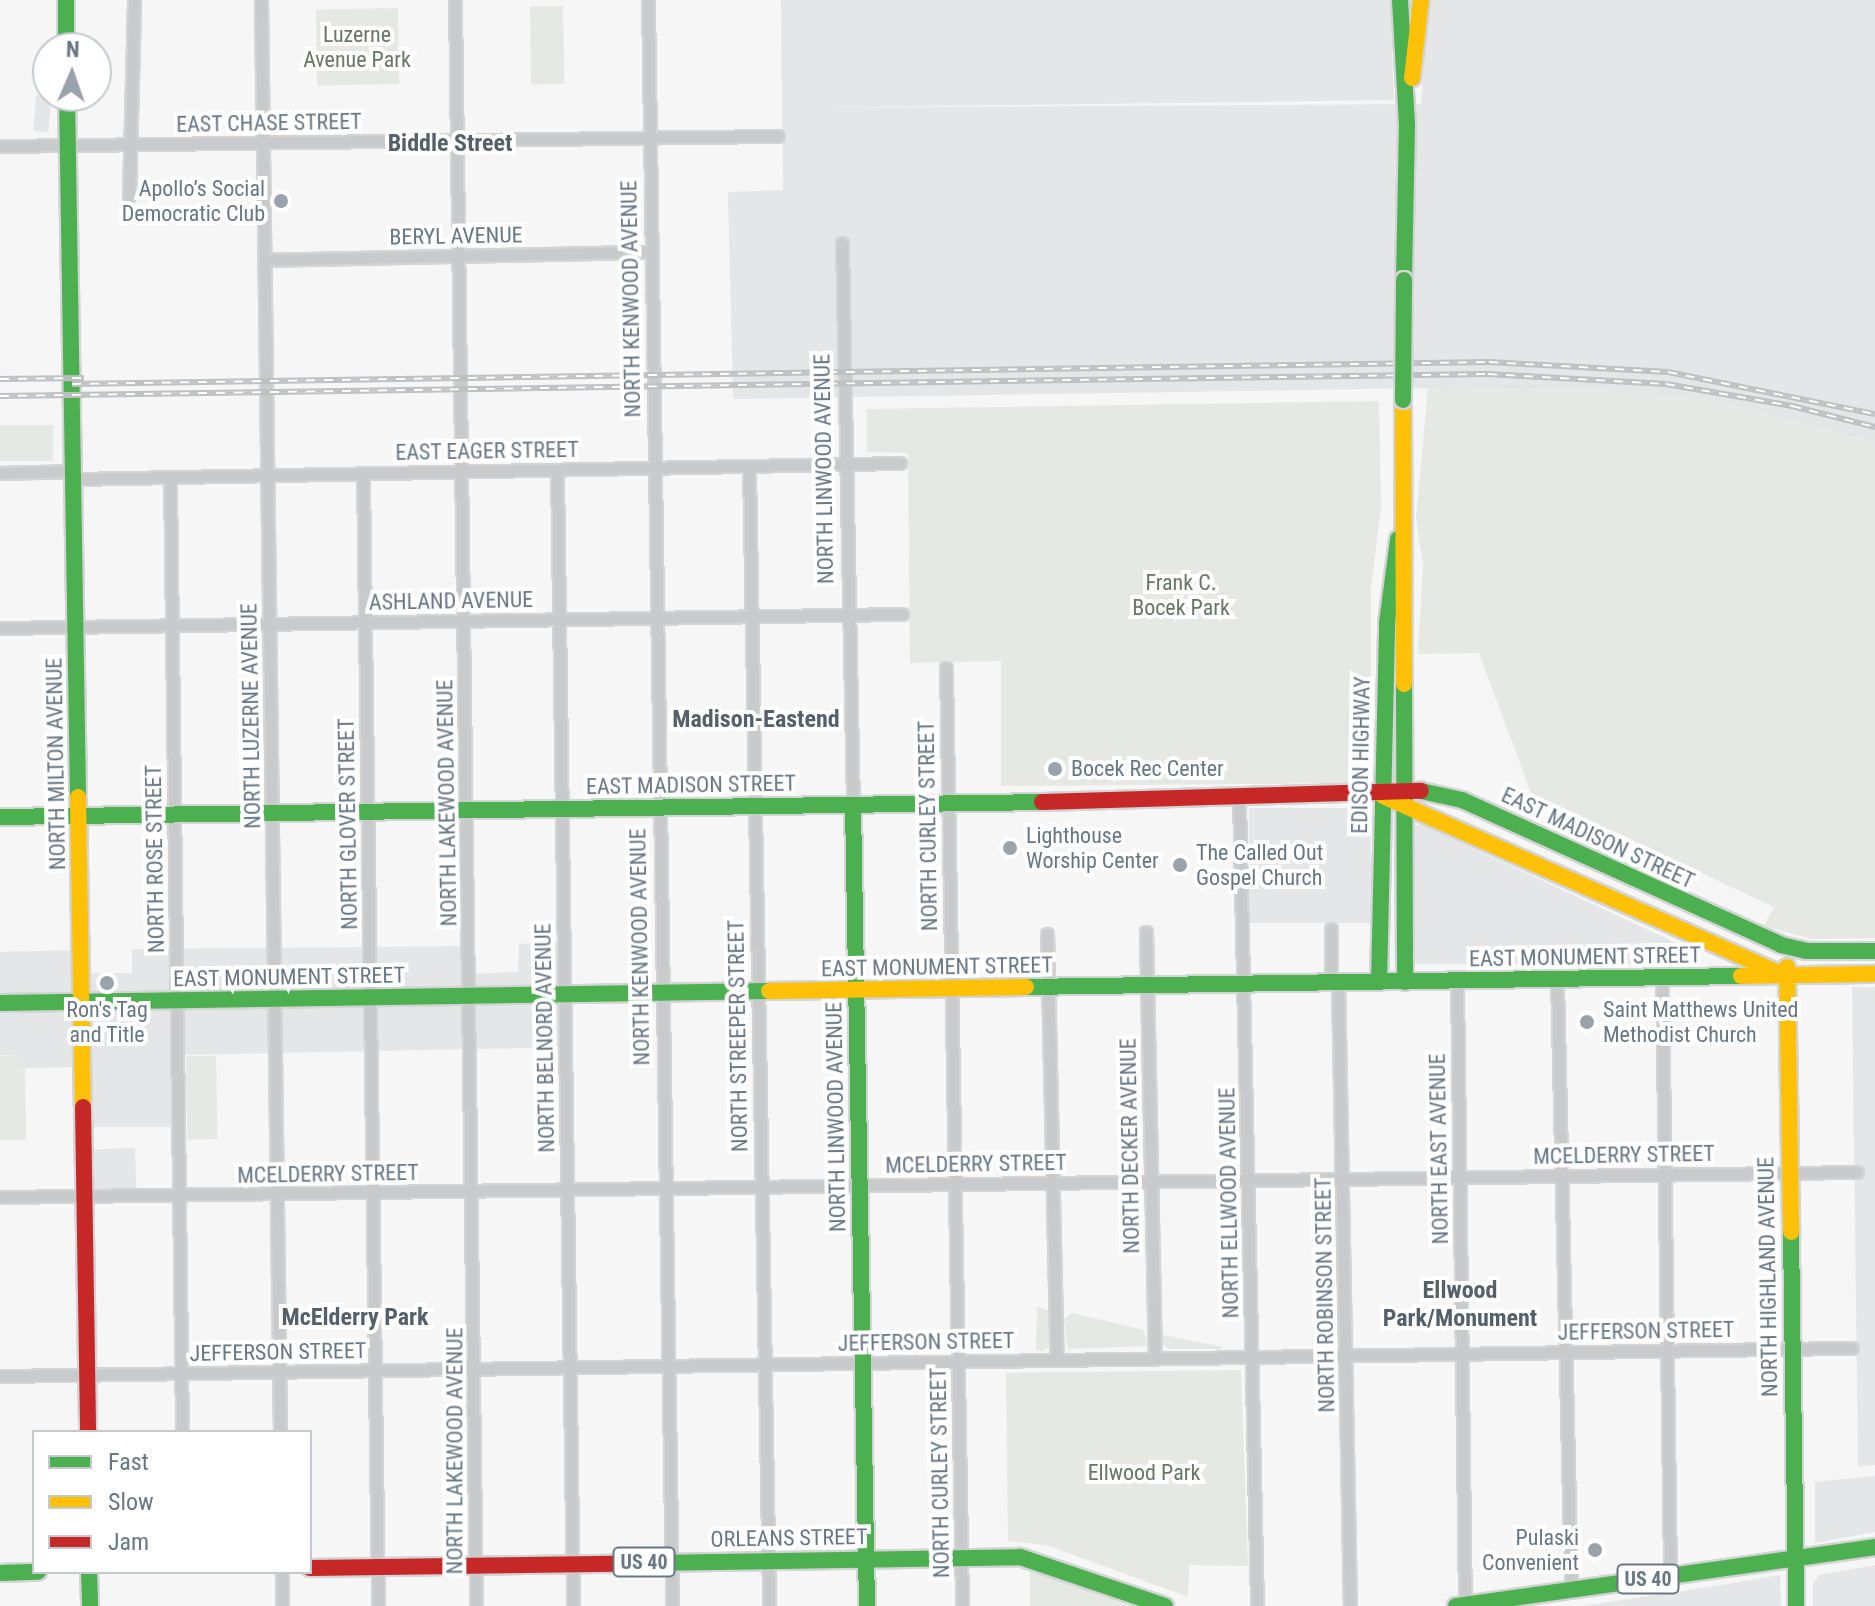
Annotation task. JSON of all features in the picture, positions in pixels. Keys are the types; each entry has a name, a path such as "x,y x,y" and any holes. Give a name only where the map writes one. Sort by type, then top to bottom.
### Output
{"main road":[{"path":"66,0 66,32"},
{"name":"EDISON HIGHWAY","path":"1379,982 1387,623 1401,509 1407,124 1400,0"},
{"name":"EDISON HIGHWAY","path":"1407,124 1421,0"},
{"name":"NORTH MILTON AVENUE","path":"67,112 88,1430"},
{"name":"EDISON HIGHWAY","path":"1400,530 1406,574 1405,982"},
{"name":"EAST MADISON STREET","path":"0,817 1382,795 1462,800 1791,948"},
{"path":"1404,797 1785,976"},
{"name":"NORTH LINWOOD AVENUE","path":"853,805 867,1606"},
{"path":"1791,948 1875,951"},
{"name":"NORTH HIGHLAND AVENUE","path":"1791,948 1785,976 1796,1606"},
{"name":"EAST MONUMENT STREET","path":"0,1003 1875,974"},
{"name":"US 40","path":"1460,1605 1875,1547"},
{"name":"ORLEANS STREET","path":"312,1568 961,1557 1034,1559 1165,1606"},
{"path":"0,1573 32,1572"},
{"path":"89,1574 90,1606"}],"street":[{"path":"129,196 134,0"},
{"name":"NORTH LUZERNE AVENUE","path":"261,0 280,1430"},
{"name":"NORTH LAKEWOOD AVENUE","path":"455,0 476,1606"},
{"name":"NORTH KENWOOD AVENUE","path":"648,0 652,468 672,1606"},
{"name":"EAST CHASE STREET","path":"0,146 778,136"},
{"name":"NORTH LINWOOD AVENUE","path":"842,243 853,805"},
{"name":"BERYL AVENUE","path":"265,260 649,252"},
{"name":"EAST EAGER STREET","path":"0,473 170,477 900,463"},
{"name":"NORTH STREEPER STREET","path":"749,466 769,1606"},
{"name":"NORTH BELNORD AVENUE","path":"557,470 573,1606"},
{"name":"NORTH GLOVER STREET","path":"363,473 378,1606"},
{"name":"NORTH ROSE STREET","path":"170,477 182,1430"},
{"name":"ASHLAND AVENUE","path":"0,628 902,614"},
{"name":"NORTH CURLEY STREET","path":"946,668 962,1606"},
{"name":"NORTH ELLWOOD AVENUE","path":"1239,799 1257,1606"},
{"name":"NORTH ROBINSON STREET","path":"1331,929 1343,1179 1350,1606"},
{"name":"NORTH DECKER AVENUE","path":"1146,932 1155,1359"},
{"path":"1047,934 1057,1360"},
{"path":"1662,978 1670,1576"},
{"path":"1557,979 1571,1590"},
{"name":"NORTH EAST AVENUE","path":"1457,981 1462,1354 1460,1605"},
{"name":"MCELDERRY STREET","path":"0,1197 180,1198 664,1188 1857,1172"},
{"name":"JEFFERSON STREET","path":"0,1376 1852,1348"},
{"path":"282,1574 282,1606"}],"shaded area":[{"path":"781,0 1390,0 1394,100 798,108 1421,104 1428,0 1875,0 1875,443 1718,402 1609,391 1428,388 733,399 728,192 783,190"},
{"path":"35,112 50,112 48,132 33,131"},
{"path":"1249,808 1371,808 1371,923 1249,923"},
{"path":"1421,824 1700,954 1695,964 1414,964 1413,827"},
{"path":"563,942 565,1047 178,1055 179,1127 82,1127 80,1067 18,1068 18,1055 0,1055 0,952 79,950 79,973 132,973 132,949 469,946 468,974 518,972 519,944"},
{"path":"1852,987 1875,987 1875,1465 1858,1467"},
{"path":"135,1148 137,1196 84,1198 82,1150"},
{"path":"1875,1476 1875,1532 1815,1543 1815,1482"},
{"path":"1875,1565 1875,1606 1813,1606 1813,1584 1819,1575"},
{"path":"1780,1575 1781,1606 1583,1606 1728,1584"}],"green space":[{"path":"563,6 564,84 531,85 530,7"},
{"name":"Luzerne Avenue Park","path":"398,8 399,84 317,85 316,9"},
{"path":"1428,388 1609,391 1718,402 1875,443 1875,938 1812,939 1764,926 1774,907 1531,793 1479,653 1418,654 1423,565 1416,519"},
{"name":"Frank C. Bocek Park","path":"1379,401 1381,508 1371,588 1371,773 1363,783 1001,786 1001,661 910,663 908,453 867,452 867,409"},
{"path":"0,425 53,425 53,461 0,461"},
{"path":"18,1055 18,1067 25,1067 26,1140 0,1140 0,1056"},
{"path":"216,1056 217,1139 187,1140 186,1057"},
{"path":"1037,1307 1051,1311 1051,1346 1043,1351 1036,1350"},
{"path":"1072,1313 1144,1330 1147,1346 1068,1349 1064,1320"},
{"path":"1165,1335 1222,1349 1168,1349 1161,1342"},
{"name":"Ellwood Park","path":"1241,1370 1248,1566 1189,1565 1188,1597 1046,1545 1008,1541 1006,1373"},
{"path":"1030,1569 1129,1606 1030,1606"}],"railway":[{"path":"72,384 1489,362 1668,372 1875,414"},
{"path":"0,396 1488,374 1666,384 1792,406 1875,427"},
{"path":"0,379 84,378"}],"traffic: fast":[{"path":"66,0 66,32"},
{"path":"1400,0 1407,124 1404,280"},
{"path":"67,112 78,797"},
{"path":"1403,400 1404,280"},
{"path":"1379,982 1387,623 1398,539"},
{"path":"1404,684 1405,982"},
{"path":"1421,791 1462,800 1781,945 1806,951 1875,951"},
{"path":"0,817 1042,802"},
{"path":"853,805 867,1606"},
{"path":"1026,987 1741,976"},
{"path":"0,1003 769,991"},
{"path":"1791,1232 1796,1606"},
{"path":"1456,1606 1875,1547"},
{"path":"651,1563 1020,1557 1165,1606"},
{"path":"0,1573 32,1572"},
{"path":"89,1574 90,1606"}],"traffic: slow":[{"path":"1412,78 1421,0"},
{"path":"1403,400 1404,684"},
{"path":"1383,796 1779,973"},
{"path":"78,797 83,1107"},
{"path":"1787,967 1791,1232"},
{"path":"1741,976 1875,974"},
{"path":"769,991 1026,987"}],"traffic: jam":[{"path":"1042,802 1421,791"},
{"path":"83,1107 88,1430"},
{"path":"312,1568 651,1563"}],"place":[{"name":"Apollo’s Social Democratic Club","path":"281,201"},
{"name":"Bocek Rec Center","path":"1055,769"},
{"name":"Lighthouse Worship Center","path":"1010,848"},
{"name":"The Called Out Gospel Church","path":"1180,865"},
{"name":"Ron's Tag and Title","path":"107,983"},
{"name":"Saint Matthews United Methodist Church","path":"1587,1022"},
{"name":"Pulaski Convenient","path":"1595,1550"}],"district":[{"name":"Biddle Street","path":"450,144"},
{"name":"Madison-Eastend","path":"756,720"},
{"name":"Ellwood Park/Monument","path":"1460,1305"},
{"name":"McElderry Park","path":"355,1318"}]}
